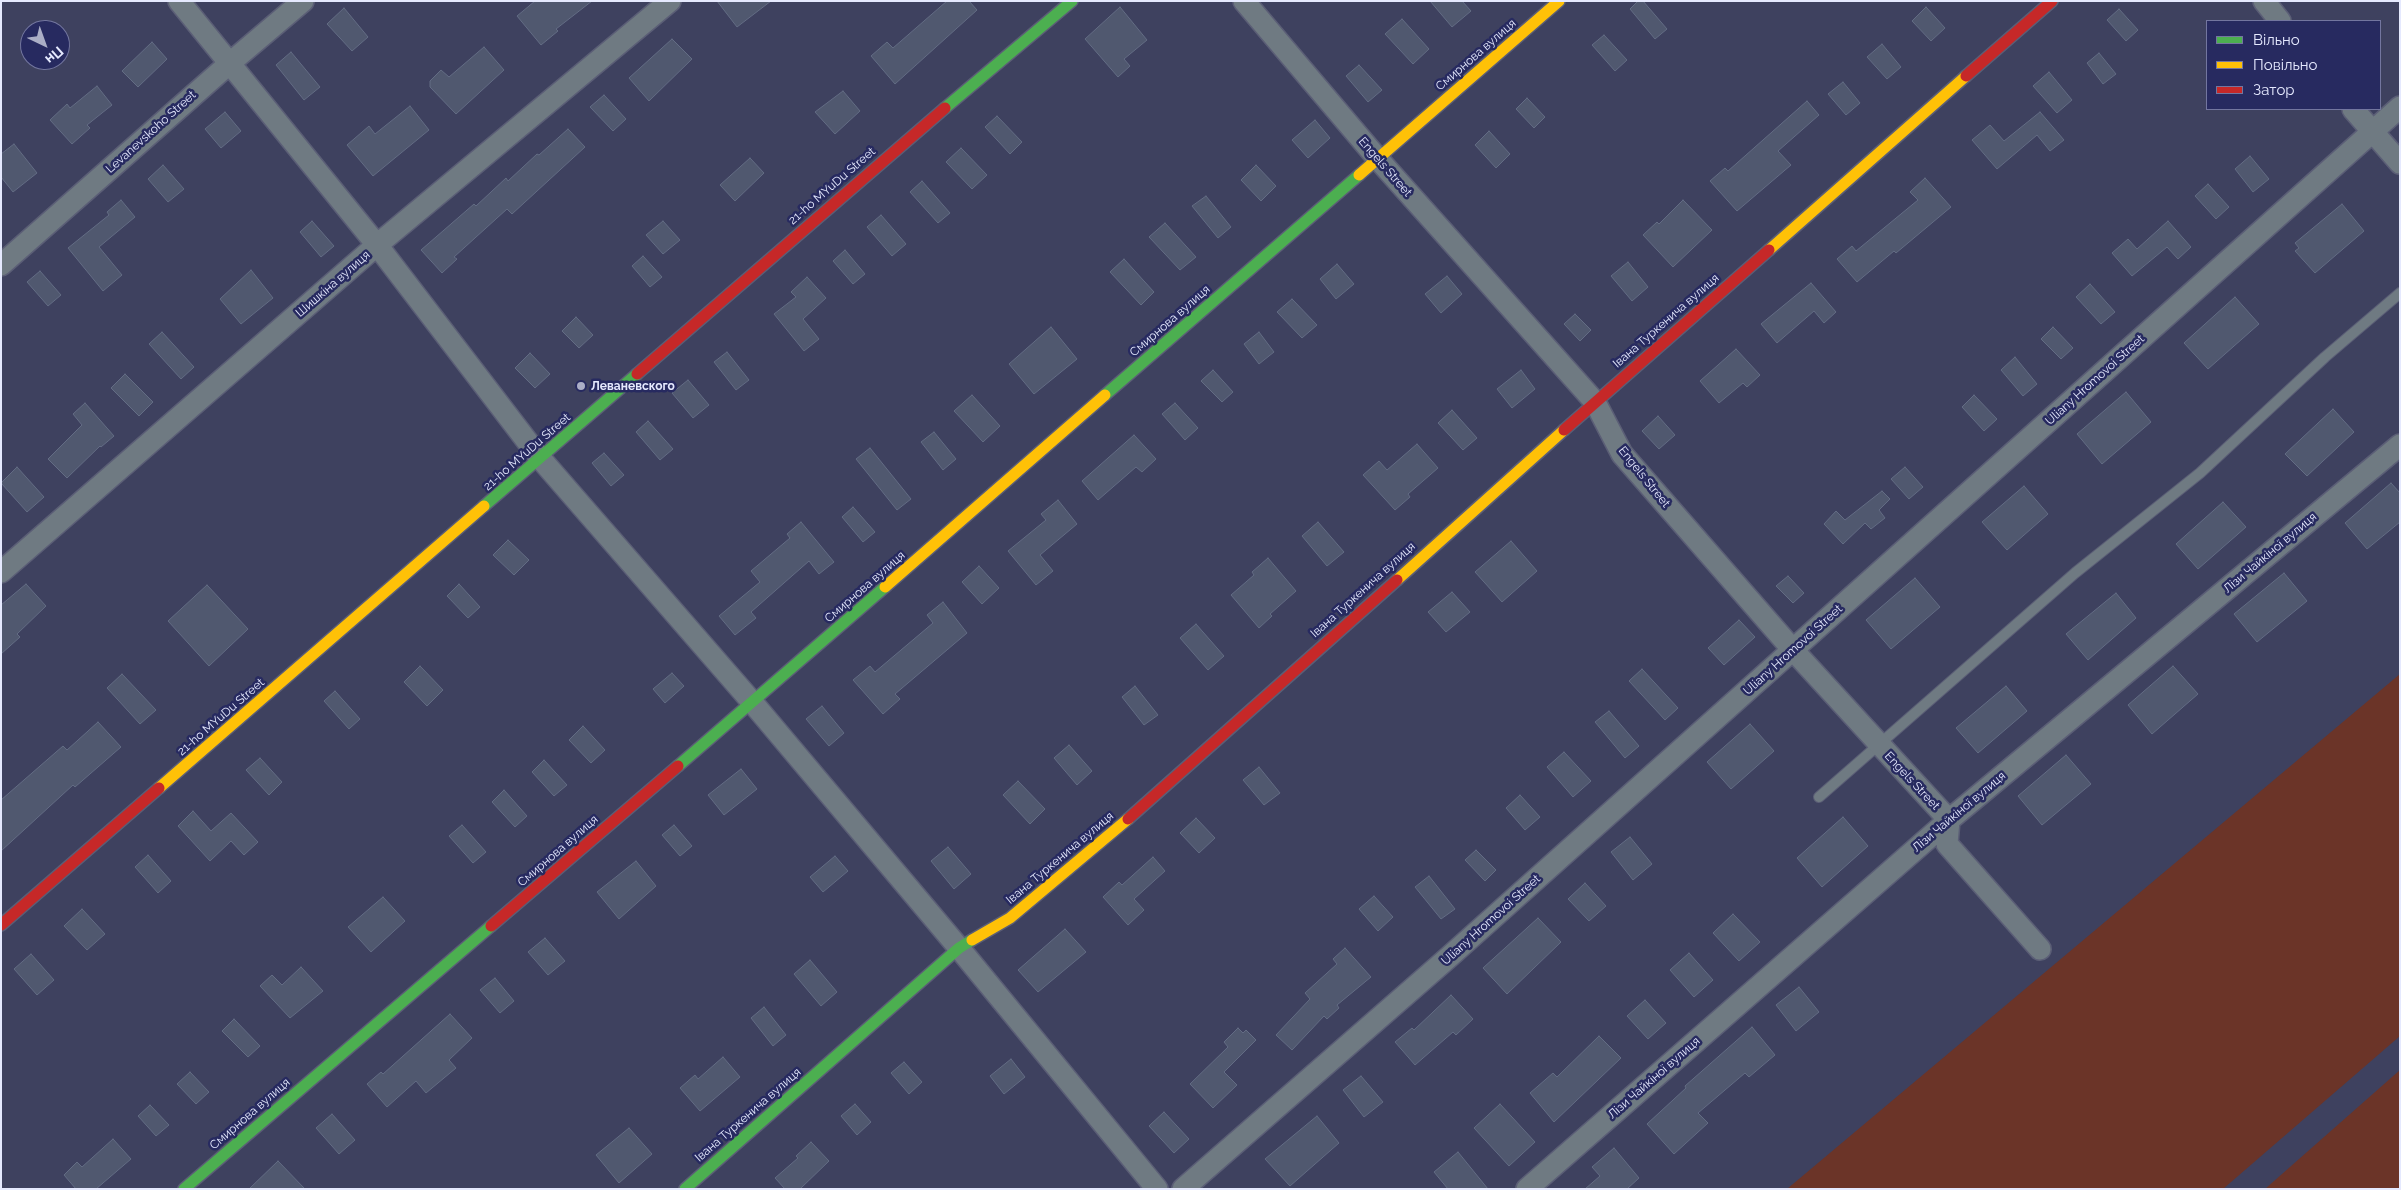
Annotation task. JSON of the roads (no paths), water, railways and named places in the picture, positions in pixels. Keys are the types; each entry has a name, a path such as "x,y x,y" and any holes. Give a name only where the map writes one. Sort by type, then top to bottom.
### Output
{"street":[{"path":"179,1 378,245 540,458 752,702 959,948 1157,1189"},
{"name":"Levanevskoho Street","path":"1,265 303,1"},
{"name":"Шишкіна вулиця","path":"1,572 378,245 670,1"},
{"name":"21-ho MYuDu Street","path":"1,925 889,155 1072,1"},
{"name":"Engels Street","path":"1244,1 1378,159 1595,402 1622,454 1793,650 1949,820 1947,844 2040,949"},
{"name":"Смирнова вулиця","path":"184,1189 752,702 1559,1"},
{"name":"Івана Туркенича вулиця","path":"685,1189 959,948 1010,918 1148,802 1595,402 2052,1"},
{"path":"2264,1 2279,20"},
{"name":"Uliany Hromovoi Street","path":"1183,1189 1449,957 2400,107"},
{"path":"2354,110 2400,163"},
{"name":"Лізи Чайкіної вулиця","path":"1527,1189 1949,820 2400,446"}],"lane":[{"path":"1818,797 2075,573 2200,473 2325,357 2400,293"}],"place":[{"name":"Леваневского","path":"581,386"}]}
